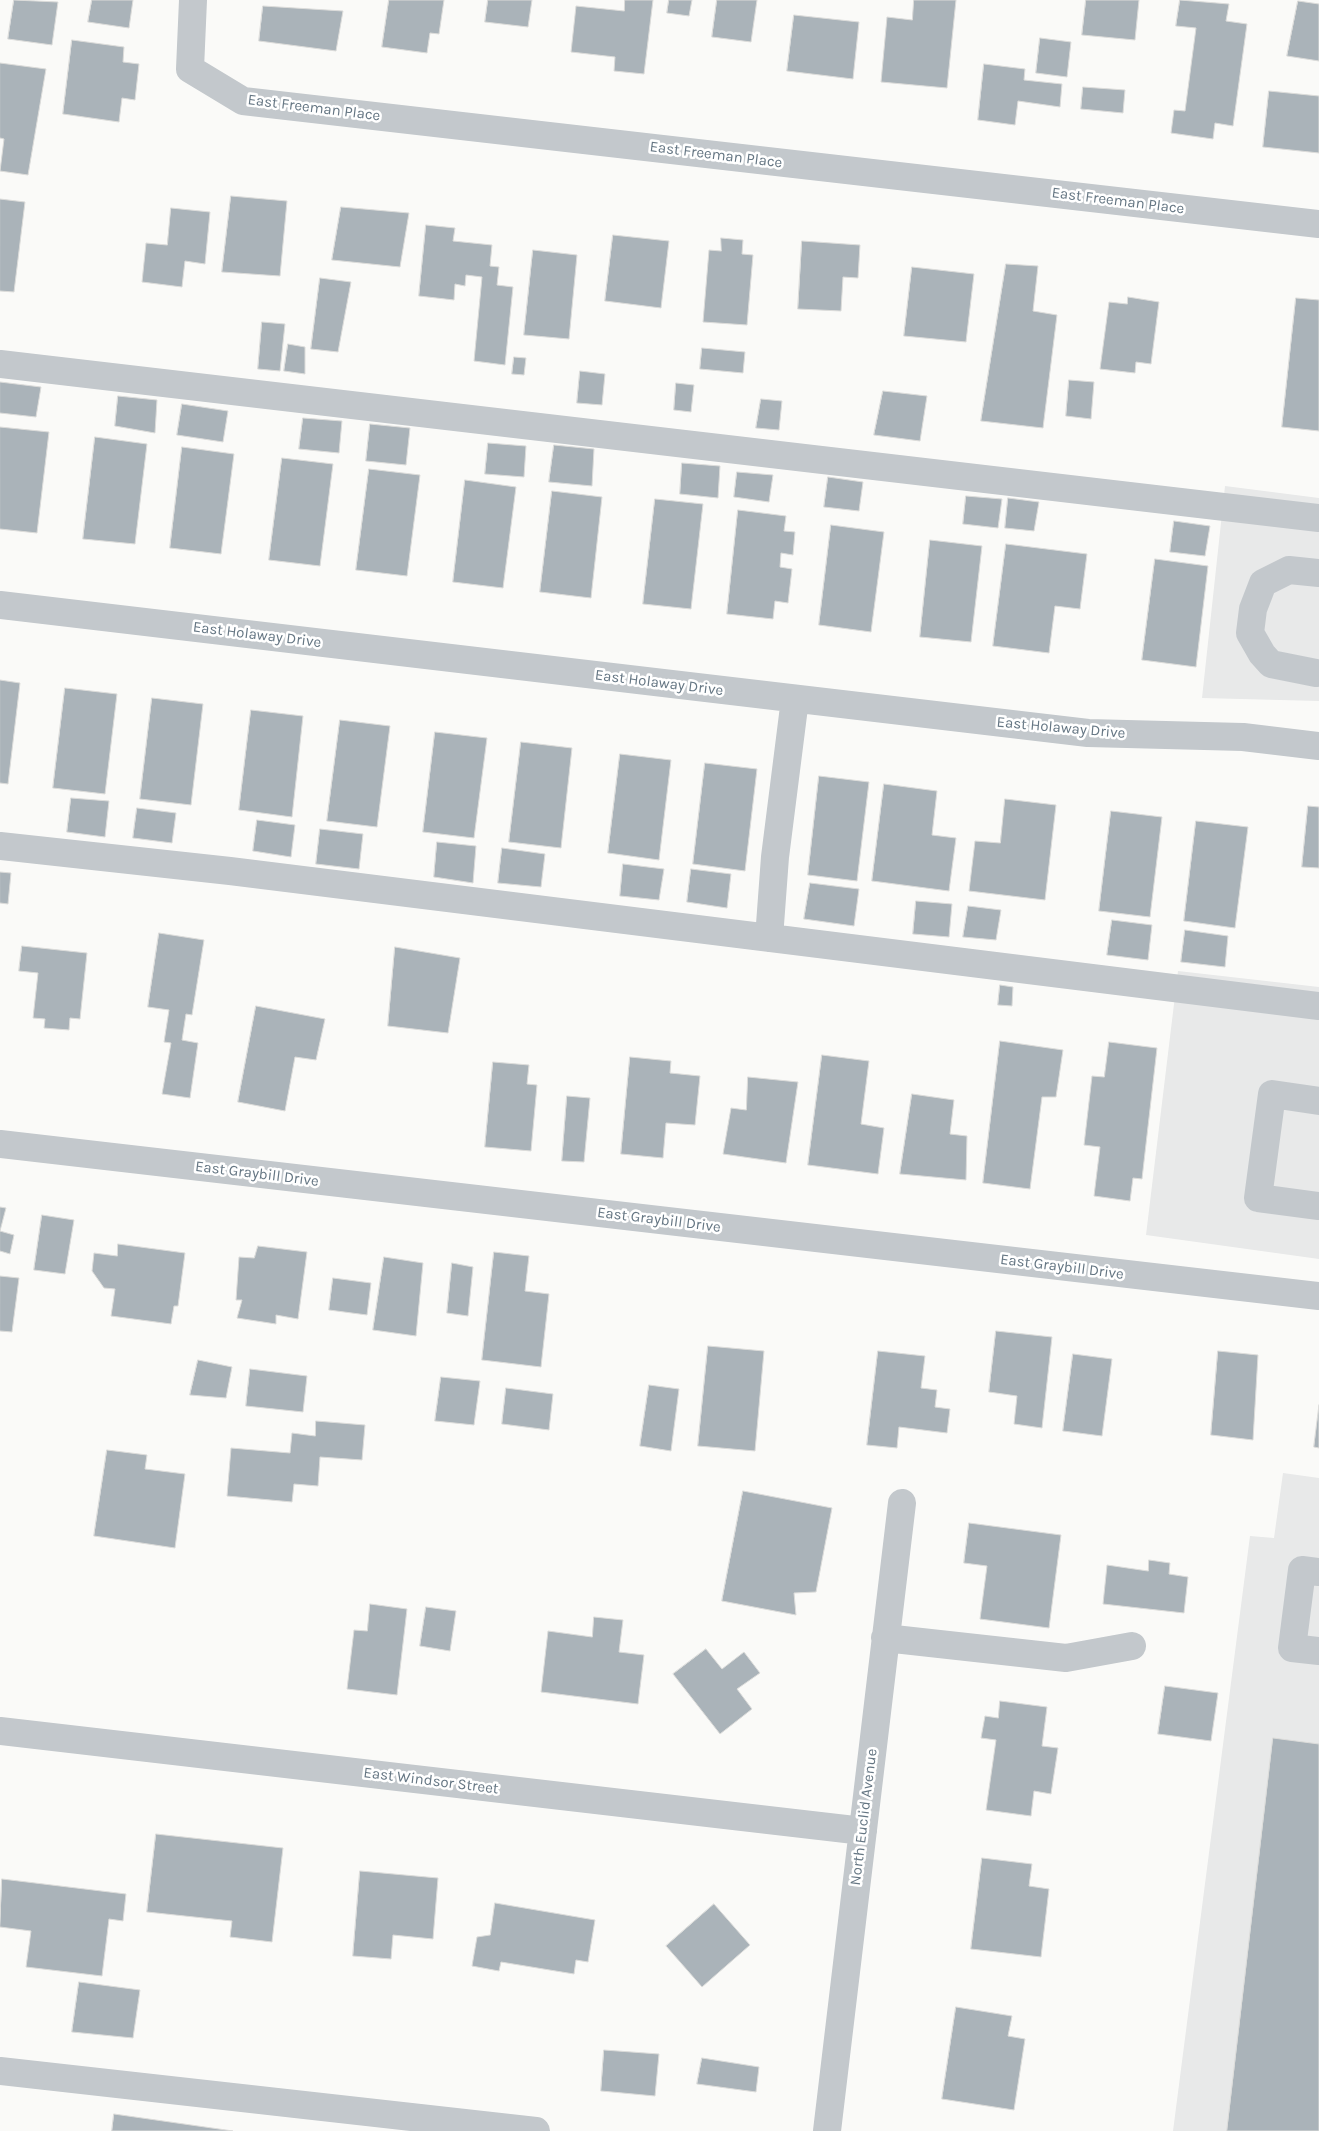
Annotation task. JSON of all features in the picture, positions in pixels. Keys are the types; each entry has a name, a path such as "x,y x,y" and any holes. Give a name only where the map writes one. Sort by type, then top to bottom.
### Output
{"street":[{"name":"East Freeman Place","path":"193,0 190,69 243,101 1319,224"},
{"path":"0,364 1319,518"},
{"path":"1316,673 1270,664 1250,633 1253,609 1263,583 1289,570 1319,573"},
{"name":"East Holaway Drive","path":"0,605 1088,733 1243,737 1319,746"},
{"path":"770,938 774,857 795,699"},
{"path":"0,846 230,871 1319,1006"},
{"path":"1319,1101 1272,1094 1258,1198 1319,1206"},
{"name":"East Graybill Drive","path":"0,1144 1319,1296"},
{"name":"North Euclid Avenue","path":"827,2131 902,1503"},
{"path":"1319,1572 1302,1570 1292,1648 1319,1651"},
{"path":"885,1638 1066,1658 1132,1646"},
{"name":"East Windsor Street","path":"0,1730 863,1831"},
{"path":"0,2071 536,2131"}],"shaded area":[{"path":"1225,486 1319,498 1319,701 1202,698"},
{"path":"1178,971 1319,987 1319,1259 1146,1235"},
{"path":"1283,1473 1319,1478 1319,2131 1173,2131 1250,1536 1274,1538"}],"building":[{"path":"14,0 58,2 52,45 8,39"},
{"path":"92,0 133,0 129,28 88,22"},
{"path":"389,0 444,0 439,34 430,33 427,53 382,47"},
{"path":"488,0 532,0 528,27 485,22"},
{"path":"625,0 653,0 644,74 614,71 615,57 571,52 576,6 624,11"},
{"path":"669,0 692,0 689,16 667,13"},
{"path":"717,0 757,0 751,42 712,37"},
{"path":"914,0 956,0 947,88 881,82 887,17 912,20"},
{"path":"1086,0 1139,0 1135,40 1082,35"},
{"path":"1180,0 1229,4 1226,21 1247,24 1233,126 1215,123 1213,139 1171,133 1174,110 1185,111 1196,28 1176,26"},
{"path":"1298,1 1319,4 1319,61 1287,56"},
{"path":"263,6 343,11 336,51 259,41"},
{"path":"794,15 859,22 853,79 787,71"},
{"path":"1040,38 1071,42 1067,77 1036,73"},
{"path":"72,40 124,47 123,62 139,64 135,100 122,98 119,122 63,114"},
{"path":"0,63 46,69 28,175 0,171 4,139 0,138"},
{"path":"984,64 1025,69 1024,80 1062,84 1060,107 1018,101 1015,125 978,120"},
{"path":"1083,87 1125,90 1123,113 1081,109"},
{"path":"1269,91 1319,96 1319,153 1263,147"},
{"path":"231,196 287,201 280,276 222,272"},
{"path":"0,199 25,202 14,292 0,291"},
{"path":"341,207 409,213 400,267 332,260"},
{"path":"171,208 210,212 205,264 185,261 182,287 142,282 146,243 167,245"},
{"path":"426,225 455,228 453,241 492,245 490,266 499,267 497,285 513,287 505,365 474,361 482,277 466,275 465,286 455,284 454,300 419,296"},
{"path":"613,235 669,241 661,308 605,301"},
{"path":"721,238 743,240 742,254 753,255 747,325 703,322 709,250 721,251"},
{"path":"802,241 860,245 858,278 843,277 841,311 798,309"},
{"path":"533,250 577,255 569,339 524,335"},
{"path":"1006,264 1038,266 1033,311 1057,315 1043,428 981,421"},
{"path":"912,267 974,274 966,342 904,336"},
{"path":"320,278 351,282 338,352 311,349"},
{"path":"1128,297 1159,302 1151,364 1136,362 1135,373 1100,369 1109,302 1127,304"},
{"path":"1296,298 1319,300 1319,431 1282,427"},
{"path":"262,322 285,324 280,371 258,369"},
{"path":"288,344 305,347 305,374 284,371"},
{"path":"702,348 745,352 743,373 700,369"},
{"path":"514,357 526,358 524,375 512,374"},
{"path":"580,371 605,374 602,405 577,403"},
{"path":"1069,380 1094,382 1091,419 1066,416"},
{"path":"0,382 41,387 36,417 0,413"},
{"path":"676,383 694,385 691,412 674,410"},
{"path":"883,391 927,396 920,441 874,435"},
{"path":"118,396 157,400 155,433 115,426"},
{"path":"761,399 782,401 779,430 756,428"},
{"path":"182,404 228,411 223,442 177,435"},
{"path":"303,418 342,421 339,453 299,449"},
{"path":"370,424 410,428 406,465 366,461"},
{"path":"0,427 49,432 37,533 0,529"},
{"path":"95,437 147,444 135,544 83,539"},
{"path":"488,443 526,446 524,477 485,474"},
{"path":"554,445 594,449 592,486 549,482"},
{"path":"182,447 234,454 221,554 170,548"},
{"path":"282,458 333,464 320,566 269,560"},
{"path":"682,463 720,466 718,498 680,494"},
{"path":"369,469 420,475 407,576 356,570"},
{"path":"737,472 773,475 769,502 734,497"},
{"path":"828,477 863,482 859,511 824,507"},
{"path":"465,480 516,487 503,588 453,582"},
{"path":"552,491 602,497 591,598 540,592"},
{"path":"966,496 1002,499 998,528 963,524"},
{"path":"1008,498 1039,502 1034,531 1005,528"},
{"path":"655,499 703,504 691,609 643,604"},
{"path":"738,510 786,516 784,531 795,532 793,555 781,553 780,567 792,569 788,603 775,601 773,619 727,614"},
{"path":"1174,521 1210,526 1205,556 1170,552"},
{"path":"831,525 884,532 871,632 819,625"},
{"path":"930,540 982,546 971,642 920,637"},
{"path":"1006,544 1087,554 1080,609 1055,606 1049,653 993,646"},
{"path":"1155,559 1208,566 1196,667 1142,660"},
{"path":"0,680 20,683 8,784 0,783"},
{"path":"65,688 117,694 105,794 53,788"},
{"path":"152,698 203,704 191,805 140,799"},
{"path":"251,710 303,716 292,817 239,810"},
{"path":"340,720 390,726 377,827 327,821"},
{"path":"435,732 487,738 474,838 423,832"},
{"path":"521,742 572,748 561,848 509,842"},
{"path":"620,754 671,760 659,860 608,853"},
{"path":"705,763 757,769 745,871 693,864"},
{"path":"819,776 869,782 857,881 808,875"},
{"path":"884,784 937,791 932,835 956,838 949,891 872,881"},
{"path":"71,798 109,801 105,837 67,832"},
{"path":"1005,799 1056,805 1045,900 969,891 975,841 1000,843"},
{"path":"1308,806 1319,807 1319,868 1302,867"},
{"path":"137,808 176,813 172,843 133,838"},
{"path":"1111,811 1162,817 1150,917 1099,911"},
{"path":"257,820 295,825 291,857 253,851"},
{"path":"1196,821 1248,827 1235,928 1184,921"},
{"path":"320,829 363,834 359,869 316,864"},
{"path":"437,842 476,846 473,883 434,877"},
{"path":"502,848 545,854 541,887 498,883"},
{"path":"623,864 664,869 659,900 620,896"},
{"path":"691,869 731,874 727,908 687,902"},
{"path":"0,872 11,873 8,904 0,903"},
{"path":"810,883 859,889 854,926 804,919"},
{"path":"916,901 952,904 949,937 913,934"},
{"path":"968,906 1001,910 996,940 963,937"},
{"path":"1112,920 1152,925 1148,960 1107,955"},
{"path":"1185,930 1228,936 1225,967 1181,962"},
{"path":"159,933 204,940 192,1015 186,1014 182,1040 198,1043 190,1098 162,1094 171,1043 164,1042 169,1010 148,1007"},
{"path":"22,946 87,953 80,1019 70,1018 69,1030 44,1028 45,1019 33,1018 38,973 19,971"},
{"path":"395,947 460,958 448,1033 388,1026"},
{"path":"1000,985 1013,987 1012,1006 998,1005"},
{"path":"256,1006 325,1019 316,1060 295,1057 285,1111 238,1102"},
{"path":"1000,1041 1063,1050 1056,1097 1042,1097 1030,1189 983,1183"},
{"path":"1109,1042 1157,1048 1142,1179 1133,1178 1130,1201 1094,1196 1100,1147 1084,1145 1092,1076 1104,1077"},
{"path":"822,1055 869,1061 861,1124 884,1128 878,1174 808,1165"},
{"path":"630,1057 671,1061 670,1073 700,1076 695,1125 666,1123 663,1158 621,1154"},
{"path":"493,1062 529,1065 527,1084 537,1085 531,1151 485,1147"},
{"path":"748,1077 798,1082 786,1163 723,1154 731,1108 746,1110"},
{"path":"912,1094 954,1100 950,1134 967,1136 966,1180 900,1174"},
{"path":"567,1096 590,1098 584,1162 562,1161"},
{"path":"0,1207 6,1208 0,1231"},
{"path":"42,1215 74,1220 65,1274 34,1270"},
{"path":"0,1231 14,1235 10,1254 0,1251"},
{"path":"118,1244 185,1253 178,1306 174,1306 171,1324 111,1316 115,1289 104,1288 92,1271 94,1253 117,1256"},
{"path":"258,1246 307,1252 298,1319 276,1315 276,1324 237,1318 242,1300 236,1300 239,1257 254,1258"},
{"path":"494,1252 529,1256 525,1291 549,1294 541,1367 482,1360"},
{"path":"384,1257 423,1263 416,1336 373,1330"},
{"path":"452,1263 473,1267 468,1316 447,1313"},
{"path":"0,1276 19,1278 12,1332 0,1331"},
{"path":"333,1278 371,1283 367,1315 329,1310"},
{"path":"996,1331 1052,1337 1042,1428 1014,1424 1017,1396 989,1392"},
{"path":"708,1346 764,1351 755,1451 698,1446"},
{"path":"878,1351 925,1356 921,1388 937,1390 935,1407 950,1409 947,1433 899,1427 897,1448 867,1445"},
{"path":"1218,1351 1258,1355 1253,1440 1211,1435"},
{"path":"1073,1354 1112,1359 1102,1436 1063,1431"},
{"path":"198,1360 232,1367 226,1398 190,1395"},
{"path":"250,1369 307,1376 303,1412 246,1406"},
{"path":"441,1377 480,1381 474,1425 435,1421"},
{"path":"649,1385 679,1389 671,1451 640,1446"},
{"path":"506,1388 553,1394 549,1430 502,1424"},
{"path":"1319,1405 1319,1448 1314,1447"},
{"path":"316,1421 365,1425 362,1460 320,1457 318,1486 294,1484 292,1502 227,1496 231,1448 290,1453 292,1433 315,1436"},
{"path":"107,1450 147,1455 145,1469 185,1474 175,1548 94,1536"},
{"path":"743,1491 832,1508 816,1592 794,1593 796,1615 722,1601"},
{"path":"969,1523 1061,1535 1049,1628 980,1619 987,1566 964,1563"},
{"path":"1149,1560 1170,1563 1169,1574 1188,1577 1184,1613 1103,1604 1107,1565 1148,1571"},
{"path":"370,1604 407,1609 397,1695 347,1689 354,1630 367,1631"},
{"path":"426,1607 456,1611 450,1651 420,1646"},
{"path":"594,1617 623,1620 619,1652 644,1655 638,1704 541,1692 548,1631 592,1637"},
{"path":"706,1649 722,1669 744,1652 760,1673 737,1689 752,1709 720,1734 673,1674"},
{"path":"1165,1686 1218,1693 1211,1741 1158,1734"},
{"path":"1000,1701 1047,1707 1042,1746 1058,1748 1051,1794 1034,1791 1031,1816 986,1810 996,1740 981,1738 985,1716 998,1718"},
{"path":"1273,1738 1319,1744 1319,2131 1227,2131"},
{"path":"156,1834 283,1848 272,1942 230,1937 232,1921 147,1912"},
{"path":"982,1858 1032,1864 1029,1886 1049,1889 1041,1957 971,1949"},
{"path":"360,1871 438,1878 433,1939 393,1935 391,1959 353,1956"},
{"path":"2,1879 126,1894 123,1921 109,1919 102,1976 26,1967 31,1931 0,1927"},
{"path":"495,1903 595,1920 588,1962 576,1960 574,1974 501,1962 499,1971 472,1966 477,1937 490,1935"},
{"path":"714,1904 750,1945 702,1987 666,1946"},
{"path":"79,1982 140,1990 133,2038 72,2032"},
{"path":"956,2007 1012,2016 1008,2036 1025,2039 1014,2110 942,2099"},
{"path":"604,2050 659,2054 655,2096 601,2091"},
{"path":"702,2058 759,2067 756,2092 697,2084"},
{"path":"114,2114 233,2131 112,2131"}]}
